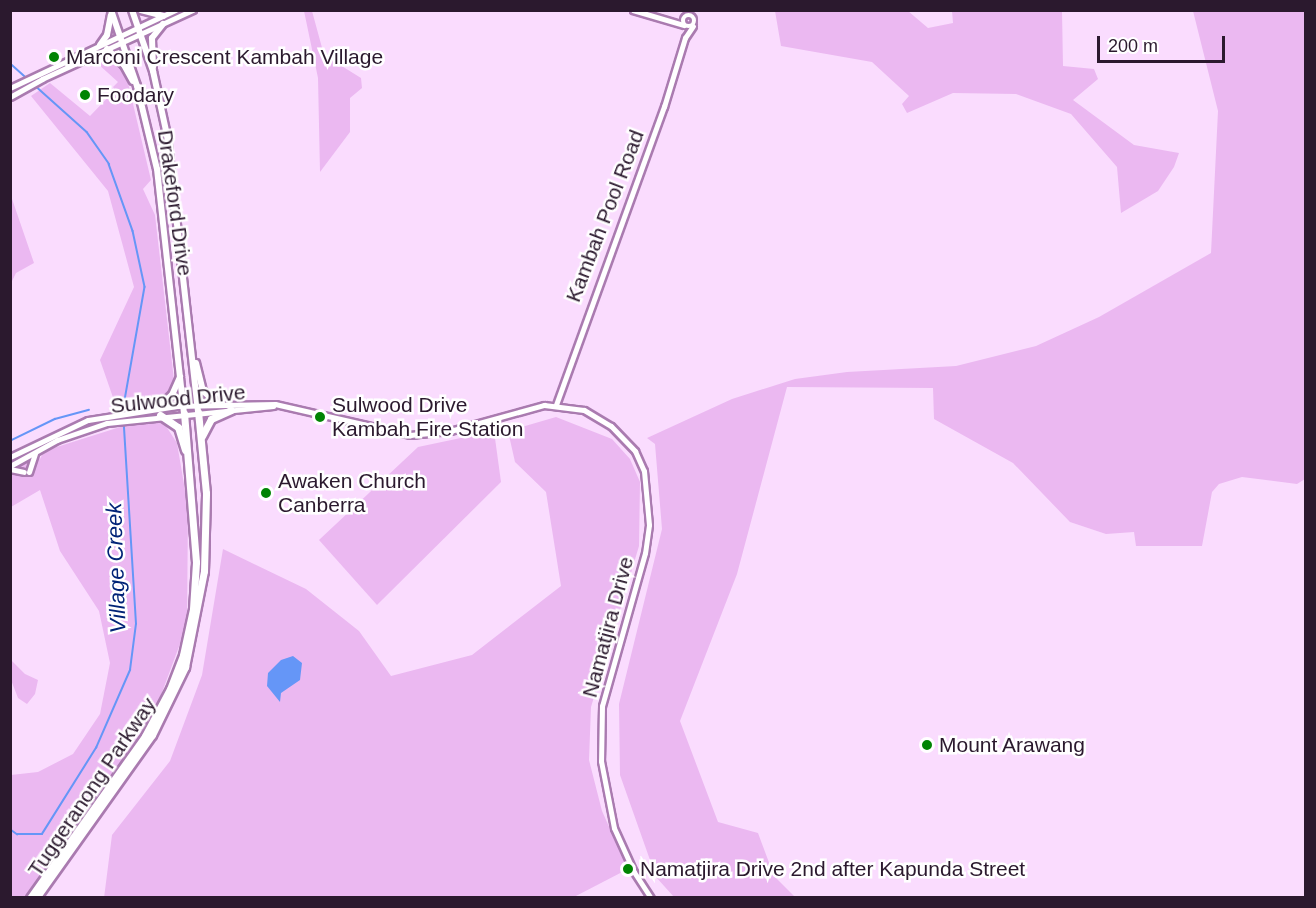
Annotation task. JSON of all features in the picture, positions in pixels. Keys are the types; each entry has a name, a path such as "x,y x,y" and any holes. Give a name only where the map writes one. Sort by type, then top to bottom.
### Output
{"highway":[{"name":"Drakeford Drive","path":"132,10 153,71 167,137 198,408"},
{"path":"141,10 163,16"},
{"name":"Drakeford Drive","path":"111,11 151,140 184,409"},
{"path":"100,45 107,35 111,11"},
{"path":"153,71 152,38 164,24"},
{"path":"107,49 124,65 136,86"},
{"path":"192,351 202,388 218,404"},
{"path":"180,377 172,395 159,411 177,427 189,461"},
{"name":"Tuggeranong Parkway","path":"36,897 152,735 182,674 196,624 204,571 206,493 198,408"},
{"name":"Tuggeranong Parkway","path":"30,897 145,736 176,675 189,631 196,578 184,409"},
{"path":"201,439 211,419 231,410"}],"main road":[{"name":"Sulwood Drive","path":"10,457 77,424 218,404 286,406 391,432 420,435 450,431 531,407 556,405"},
{"name":"Namatjira Drive","path":"556,405 584,410 611,426 634,451 647,484 649,525 645,553 609,673 600,737 602,776 614,828 634,872 651,897"},
{"name":"Sulwood Drive","path":"198,408 231,410 286,406"},
{"name":"Sulwood Drive","path":"10,468 38,449 98,425 159,411"},
{"path":"10,468 26,472 38,449"}],"street":[{"path":"10,88 176,10"},
{"path":"10,97 33,83 193,10"},
{"path":"633,10 670,18 684,25 693,26 693,17 670,18"},
{"name":"Kambah Pool Road","path":"685,16 685,38"},
{"name":"Kambah Pool Road","path":"556,405 685,38 693,26"}],"shaded area":[{"path":"304,11 312,11 324,55 361,78 362,88 350,98 350,132 320,172 318,78"},
{"path":"775,11 908,11 928,28 953,23 952,11 1062,11 1063,66 1094,69 1098,79 1073,100 1134,145 1179,153 1174,167 1158,191 1121,213 1117,167 1071,114 1016,94 953,93 907,113 902,104 909,96 872,62 781,46"},
{"path":"1193,11 1305,11 1305,479 1297,484 1242,477 1219,484 1212,492 1202,546 1136,546 1134,532 1106,534 1070,522 1013,463 934,419 933,388 787,387 737,574 680,721 718,822 758,833 774,876 795,897 674,897 656,877 620,775 619,704 662,529 655,444 647,438 732,399 795,379 847,372 956,366 1036,346 1099,317 1211,253 1218,111"},
{"path":"108,52 125,70 151,180 143,189 155,215 174,380 171,393 158,404 117,409 100,360 134,287 108,191 31,96 50,83 90,116 115,90 113,87 118,82 97,63"},
{"path":"11,196 34,263 16,273 11,283"},
{"path":"556,417 612,439 630,459 640,482 639,546 591,707 589,760 602,811 628,869 574,897 104,898 112,835 170,761 202,675 223,549 306,589 359,631 391,676 472,655 561,586 546,492 515,462 508,431"},
{"path":"162,420 177,443 188,508 187,625 151,722 80,818 69,808 66,811 77,821 26,898 11,897 11,775 38,772 73,754 100,714 110,663 99,611 60,551 40,490 11,507 10,471 38,455 40,459 44,451 136,422"},
{"path":"494,431 501,482 377,605 319,540 418,447"},
{"path":"11,660 25,674 38,680 35,694 27,704 18,698 11,680"}],"water":[{"path":"293,656 302,663 300,680 281,693 280,702 267,686 268,673 281,660"}],"waterway":[{"name":"Village Creek","path":"10,63 87,132 109,164 133,231 145,287 124,406"},
{"path":"10,441 55,419 89,410"},
{"name":"Village Creek","path":"10,829 17,834 42,834 96,748 130,670 136,624 124,425"}],"place":[{"name":"Marconi Crescent Kambah Village","path":"54,57"},
{"name":"Foodary","path":"85,95"},
{"name":"Sulwood Drive Kambah Fire Station","path":"320,417"},
{"name":"Awaken Church Canberra","path":"266,493"},
{"name":"Mount Arawang","path":"927,745"},
{"name":"Namatjira Drive 2nd after Kapunda Street","path":"628,869"}]}
